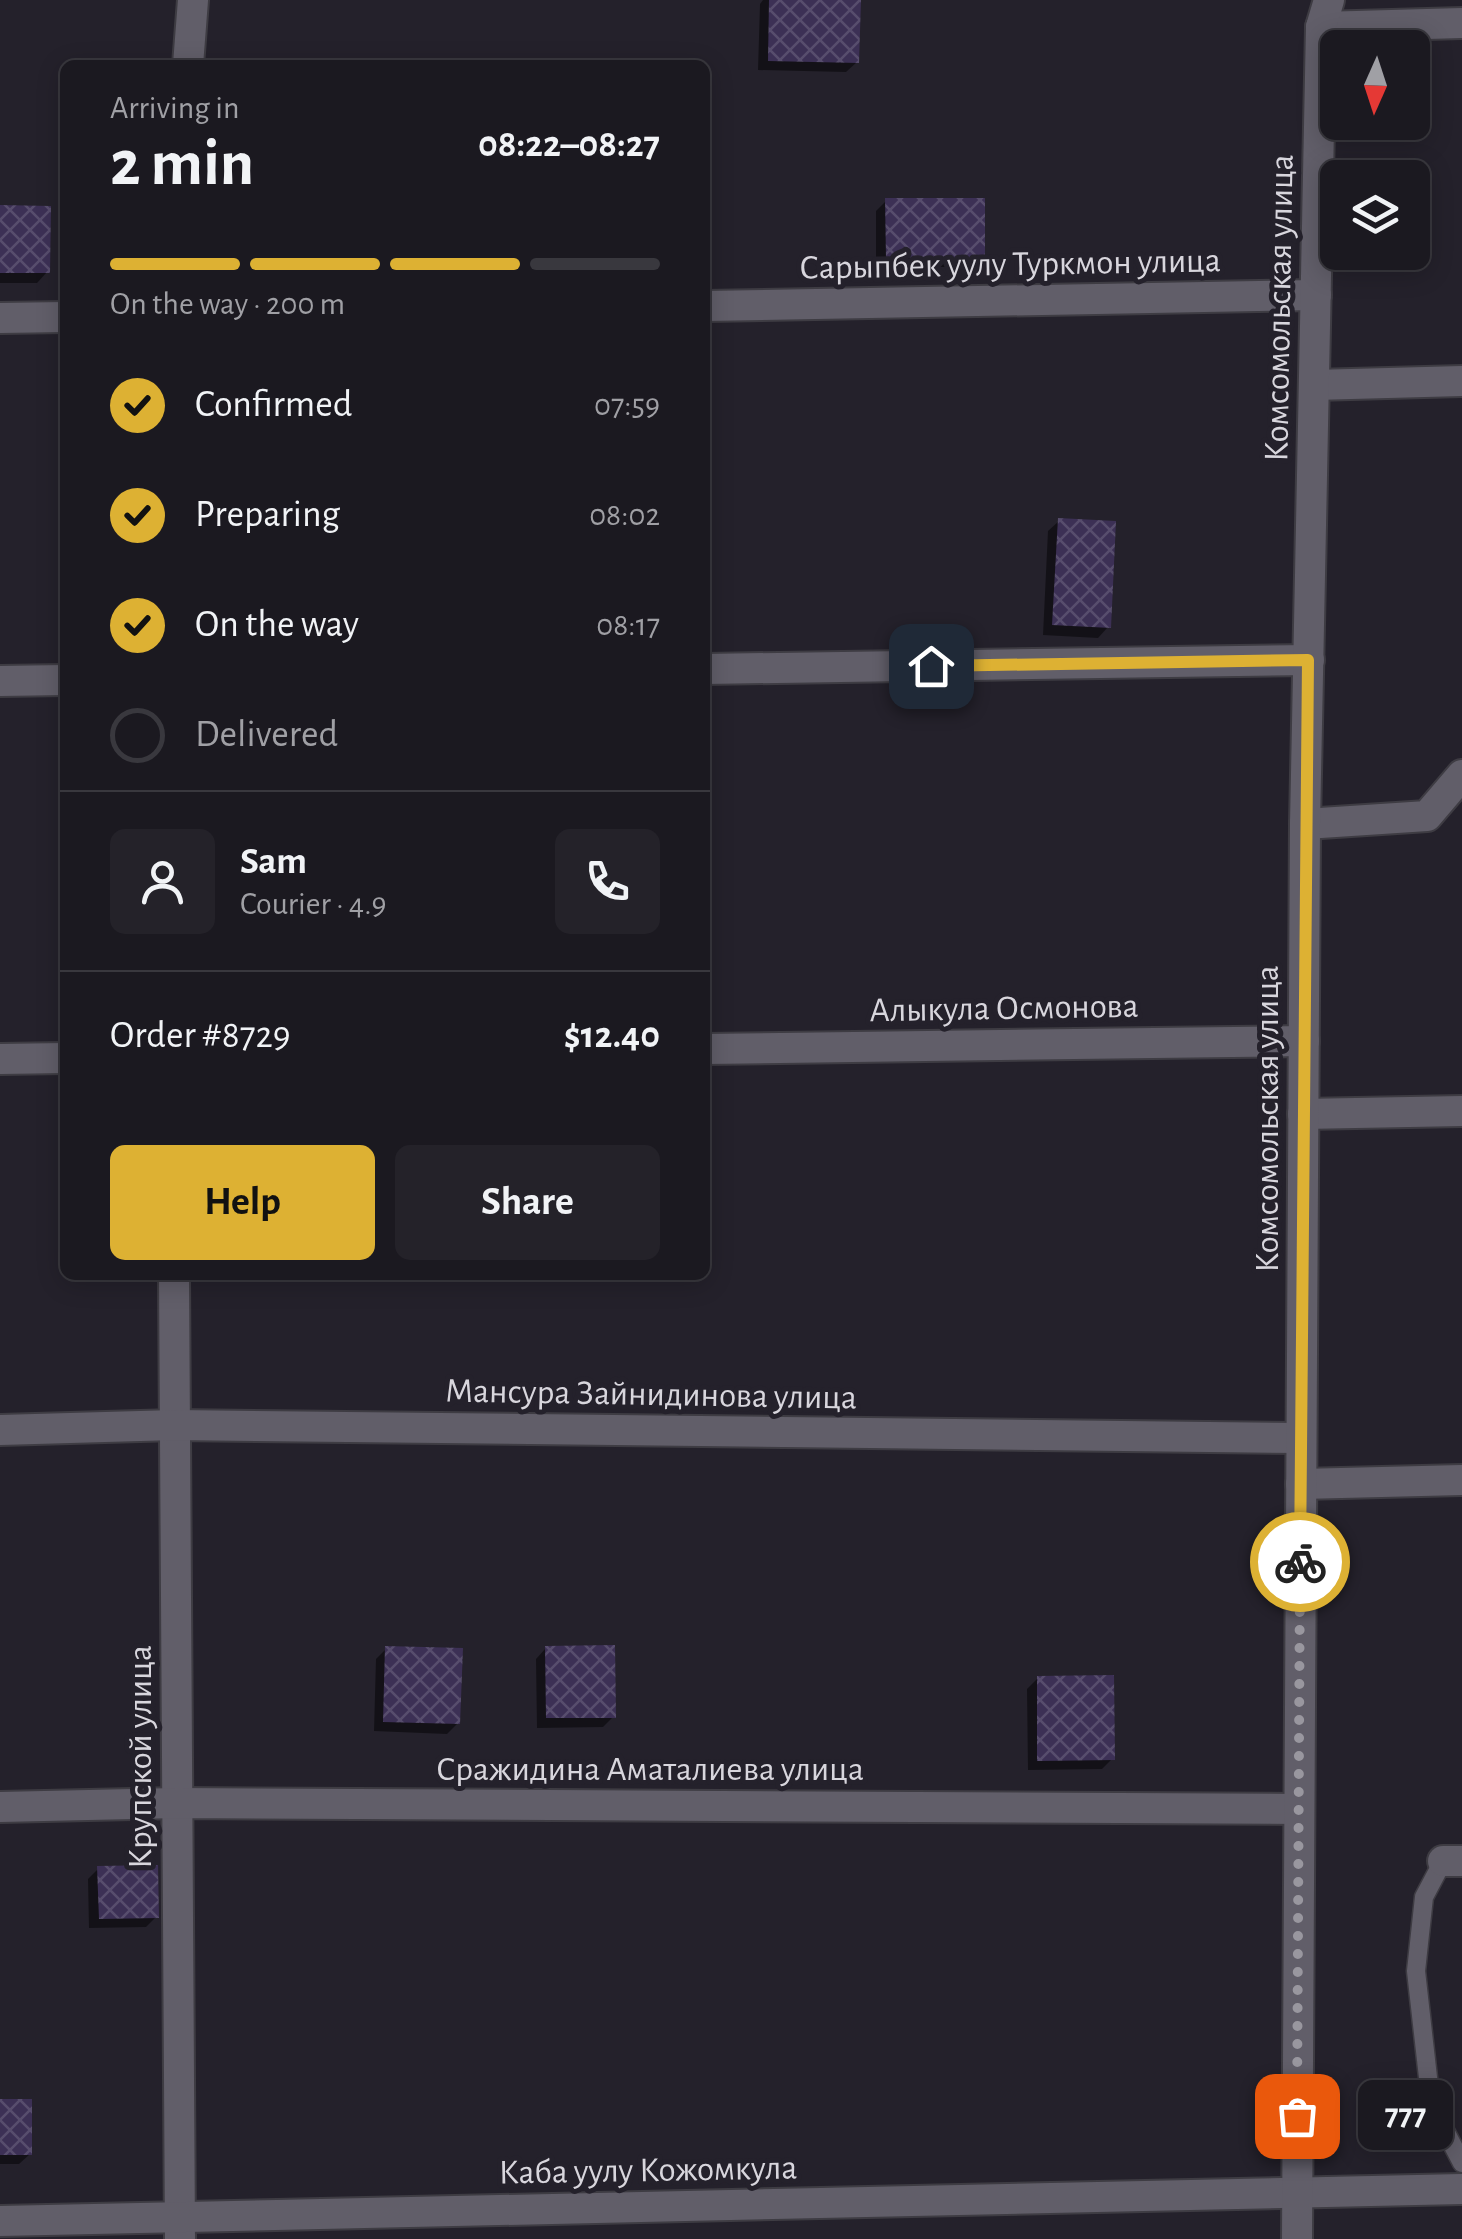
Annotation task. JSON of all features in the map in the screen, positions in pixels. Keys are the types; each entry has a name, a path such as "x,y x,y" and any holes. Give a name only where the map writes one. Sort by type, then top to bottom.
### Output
{"street":[{"path":"188,60 194,0"},
{"path":"1325,14 1462,23"},
{"name":"Комсомольская улица","path":"1296,2239 1305,824 1325,14"},
{"name":"Сарыпбек уулу Туркмон улица","path":"710,306 1316,295"},
{"path":"0,318 60,317"},
{"path":"1314,385 1462,382"},
{"path":"710,670 1308,660"},
{"path":"0,681 60,680"},
{"path":"1305,824 1427,816 1462,775"},
{"name":"Алыкула Осмонова","path":"710,1049 1304,1041"},
{"path":"0,1059 60,1058"},
{"path":"1303,1114 1462,1111"},
{"name":"Крупской улица","path":"174,1280 180,2227"},
{"name":"Мансура Зайнидинова улица","path":"0,1430 175,1426 1301,1438"},
{"path":"1301,1484 1462,1480"},
{"name":"Сражидина Аматалиева улица","path":"0,1807 177,1803 1300,1809"},
{"name":"Каба уулу Кожомкула","path":"0,2221 180,2227 1462,2189"}],"lane":[{"path":"1452,1861 1424,1897 1416,1971 1432,2104 1462,2163"}],"building":[{"path":"769,0 861,0 859,63 768,61"},
{"path":"885,198 985,198 985,258 886,258"},
{"path":"0,205 51,206 50,273 0,273"},
{"path":"1058,518 1116,521 1111,628 1052,625"},
{"path":"615,1645 616,1718 546,1718 545,1646"},
{"path":"385,1646 463,1648 460,1724 383,1722"},
{"path":"1114,1675 1115,1760 1037,1761 1037,1676"},
{"path":"158,1865 159,1918 99,1919 97,1866"},
{"path":"0,2099 32,2099 32,2155 0,2155"}],"way so far":[{"path":"1297,2116 1300,1562"}],"place":[{"name":"777","path":"1297,2116"}],"route":[{"path":"931,666 1308,660 1300,1562"}]}
